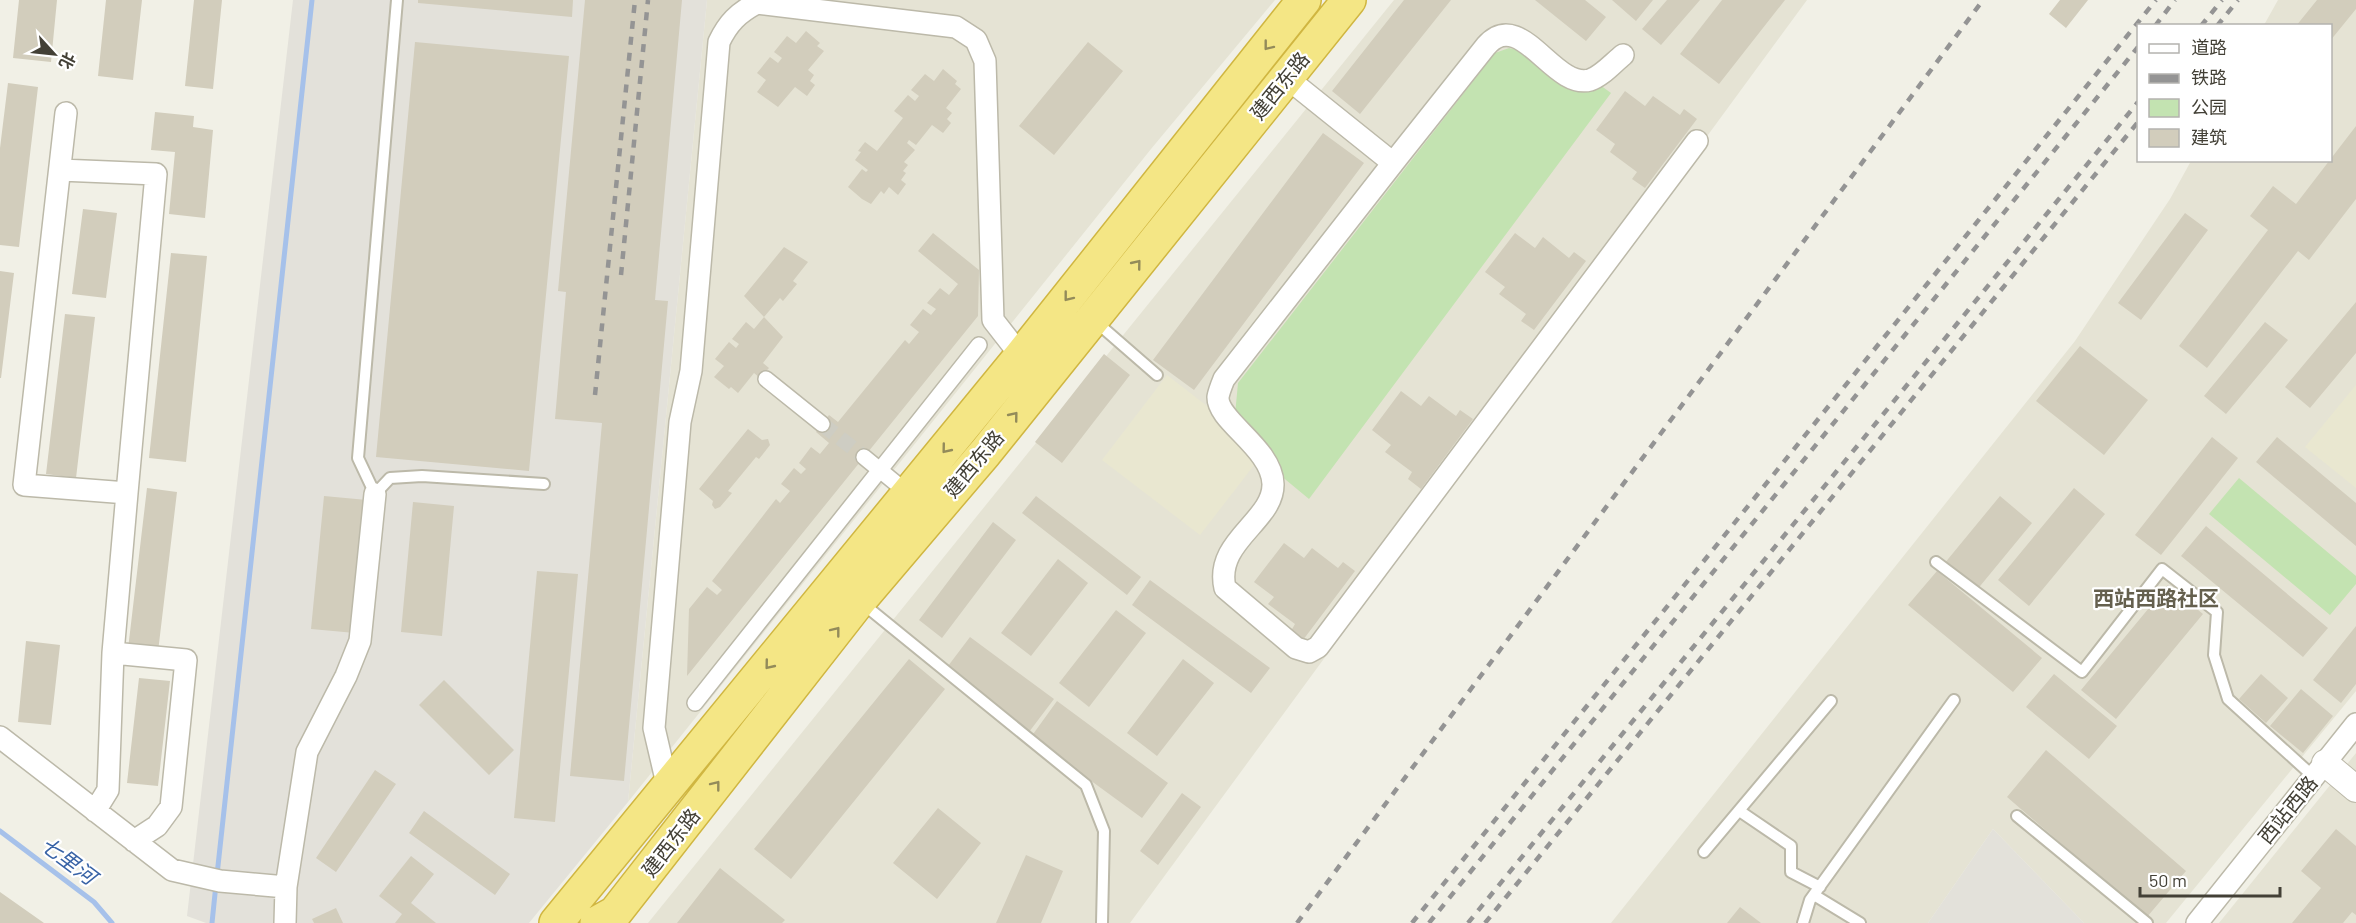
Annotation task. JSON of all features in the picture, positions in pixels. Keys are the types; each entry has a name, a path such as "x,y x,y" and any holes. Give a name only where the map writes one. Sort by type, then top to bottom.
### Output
{"highway":[{"name":"建西东路","path":"556,923 1022,356 1304,0"},
{"name":"建西东路","path":"611,918 859,600 985,453 1349,0"}],"street":[{"path":"668,788 654,728 680,422 691,371 719,42 727,25 740,12 757,3 945,25 956,27 976,40 986,61 993,320 1022,356"},
{"path":"1623,55 1592,79 1575,80 1520,39 1506,35 1498,36 1486,46 1224,379 1218,398 1224,414 1253,442 1272,471 1274,487 1265,506 1225,560 1222,576 1225,588 1296,648 1309,652 1318,647 1697,141"},
{"path":"1287,78 1393,164"},
{"path":"66,113 24,485 127,493"},
{"path":"60,170 156,174 114,653 108,790 95,810"},
{"path":"694,703 979,345"},
{"path":"766,379 822,424"},
{"path":"864,457 909,495"},
{"path":"285,923 278,886 307,752 346,676 360,641 375,494"},
{"path":"114,653 186,660 171,807 157,826 134,841"},
{"name":"西站西路","path":"2197,923 2356,724"},
{"path":"0,737 172,870 220,881 278,886"},
{"path":"2319,770 2356,789"}],"lane":[{"path":"398,0 358,458 375,494 390,478 422,476 544,484"},
{"path":"1092,319 1156,375"},
{"path":"1936,562 2082,672 2162,569 2217,612 2214,655 2228,699 2319,770"},
{"path":"859,600 1086,785 1104,831 1102,923"},
{"path":"1803,923 1817,891 1954,700"},
{"path":"1704,852 1741,812 1831,701"},
{"path":"1741,812 1791,846 1791,872 1860,923"},
{"path":"2017,816 2146,923"}],"shaded area":[{"path":"293,0 707,0 628,802 529,923 206,923 187,916"},
{"path":"707,0 1275,0 1151,149 628,802"},
{"path":"1394,0 1807,0 1130,923 648,923"},
{"path":"2278,0 2356,0 2356,691 2166,923 2084,923 1993,829 1928,923 1611,923 2075,341 2170,199 2190,162 2332,162 2332,24 2265,24"},
{"path":"1167,375 1265,451 1200,535 1102,460"},
{"path":"2356,385 2356,488 2305,447"},
{"path":"2356,753 2356,923 2219,923"},
{"path":"1993,829 2084,923 1928,923"}],"green space":[{"path":"1509,48 1528,56 1552,77 1568,87 1580,89 1600,85 1611,93 1309,499 1233,436 1238,383 1495,53"},
{"path":"2239,478 2356,576 2356,584 2330,615 2209,514"}],"building":[{"path":"19,0 57,0 51,62 13,58"},
{"path":"106,0 142,0 133,80 98,76"},
{"path":"194,0 222,0 213,89 185,86"},
{"path":"418,0 573,0 572,17 418,3"},
{"path":"585,0 682,0 655,300 668,301 624,781 570,776 602,423 555,419 566,292 558,291"},
{"path":"1404,0 1451,0 1360,114 1332,91"},
{"path":"1535,0 1585,0 1606,17 1586,41"},
{"path":"1612,0 1653,0 1636,21"},
{"path":"1667,0 1700,0 1661,45 1642,29"},
{"path":"1722,0 1785,0 1719,84 1680,54"},
{"path":"2060,0 2088,0 2066,28 2049,14"},
{"path":"2317,0 2356,0 2356,9 2332,39 2332,24 2298,24"},
{"path":"806,31 820,43 817,46 824,51 808,70 814,75 810,81 815,85 807,96 795,87 778,107 757,92 766,80 757,73 770,57 778,63 782,58 774,52 787,36 796,43"},
{"path":"415,42 569,56 529,471 376,457"},
{"path":"1088,42 1123,71 1054,155 1019,126"},
{"path":"943,69 957,81 955,84 961,89 946,108 952,113 947,119 951,123 943,133 932,125 916,145 909,140 907,143 915,150 904,162 908,165 903,171 906,173 901,180 906,184 898,195 889,187 884,194 881,191 871,204 862,199 848,187 862,169 866,172 868,170 855,160 861,152 858,151 865,142 877,151 903,118 894,111 908,95 915,101 919,96 911,90 925,74 934,81"},
{"path":"8,83 38,87 19,247 0,245 0,148"},
{"path":"1625,91 1645,106 1653,96 1680,115 1684,109 1697,119 1645,188 1632,179 1637,172 1610,152 1615,144 1596,130"},
{"path":"155,112 194,116 193,127 213,130 205,218 169,214 175,152 151,150"},
{"path":"2356,126 2356,199 2309,260 2298,251 2207,368 2179,346 2268,230 2250,216 2273,186 2296,204 2328,162 2332,162 2332,157"},
{"path":"1323,133 1364,163 1194,390 1153,360"},
{"path":"83,209 117,213 106,298 72,294"},
{"path":"2185,213 2208,230 2141,320 2118,303"},
{"path":"933,233 979,270 978,316 687,676 689,609 707,587 717,595 722,590 712,581 776,499 780,503 790,491 781,484 794,468 801,474 806,469 799,463 811,447 820,454 829,443 816,432 829,415 838,422 905,340 909,344 919,332 910,325 923,309 931,315 936,309 927,303 940,288 949,295 958,284 918,251"},
{"path":"1515,233 1535,248 1543,237 1569,258 1574,252 1586,261 1534,330 1521,321 1526,314 1499,294 1505,287 1485,272"},
{"path":"784,247 808,262 793,281 797,284 783,301 780,298 764,317 744,296"},
{"path":"171,253 207,256 186,462 149,458"},
{"path":"0,271 14,273 1,378 0,378"},
{"path":"2356,302 2356,353 2310,408 2285,387"},
{"path":"65,314 95,317 76,478 46,474"},
{"path":"764,317 783,337 763,363 769,368 760,378 754,373 738,393 714,377 724,366 715,359 729,342 736,348 739,344 732,339 746,322 754,329"},
{"path":"2265,322 2288,340 2226,414 2204,396"},
{"path":"2080,346 2148,400 2104,455 2036,401"},
{"path":"1104,354 1130,375 1062,463 1035,442"},
{"path":"1401,391 1421,406 1429,396 1456,416 1460,410 1473,419 1421,489 1408,479 1412,472 1385,452 1391,445 1372,430"},
{"path":"748,429 762,440 768,439 770,445 759,459 756,457 728,491 732,493 720,507 715,509 712,505 713,501 699,489"},
{"path":"2212,437 2238,458 2161,555 2135,535"},
{"path":"2277,437 2356,503 2356,546 2256,462"},
{"path":"147,488 177,492 158,652 128,649"},
{"path":"2074,488 2105,514 2029,606 1998,580"},
{"path":"324,496 367,500 355,633 311,629"},
{"path":"1036,496 1141,577 1127,595 1022,513"},
{"path":"2000,496 2032,523 1976,591 1944,564"},
{"path":"413,502 454,506 442,636 401,632"},
{"path":"993,522 1016,540 942,638 919,620"},
{"path":"2206,526 2328,628 2303,657 2181,556"},
{"path":"1284,543 1304,558 1312,548 1338,568 1343,562 1355,571 1303,640 1291,631 1295,624 1268,604 1274,597 1254,582"},
{"path":"1058,559 1088,583 1031,656 1001,633"},
{"path":"537,571 578,574 555,822 514,818"},
{"path":"1937,571 2042,658 2013,692 1908,605"},
{"path":"1150,580 1270,668 1251,693 1132,605"},
{"path":"2168,585 2203,614 2116,719 2081,690"},
{"path":"1116,610 1146,633 1089,707 1059,683"},
{"path":"2356,626 2356,684 2341,703 2313,680"},
{"path":"970,637 1054,699 1029,732 945,670"},
{"path":"26,641 60,645 51,725 18,722"},
{"path":"909,659 945,689 791,879 754,849"},
{"path":"1183,659 1214,683 1157,756 1127,733"},
{"path":"2054,674 2117,726 2089,759 2026,707"},
{"path":"2261,674 2288,698 2266,723 2239,699"},
{"path":"139,678 170,681 158,786 127,783"},
{"path":"444,680 514,750 489,775 419,705"},
{"path":"2301,689 2333,716 2303,753 2270,726"},
{"path":"1057,701 1168,783 1142,818 1031,737"},
{"path":"2046,750 2186,871 2147,917 2007,797"},
{"path":"375,770 396,784 336,872 316,858"},
{"path":"1182,793 1201,807 1158,865 1140,851"},
{"path":"938,808 981,843 937,899 893,863"},
{"path":"424,811 510,874 495,895 409,833"},
{"path":"2336,829 2356,846 2356,915 2352,912 2343,923 2292,923 2321,888 2301,871"},
{"path":"1026,855 1063,871 1041,923 996,923"},
{"path":"411,856 434,874 411,903 436,923 395,923 402,914 379,896"},
{"path":"720,868 785,920 782,923 677,923"},
{"path":"0,892 44,923 0,923"},
{"path":"1740,907 1761,923 1727,923"},
{"path":"336,908 343,923 314,923 312,919"}],"waterway":[{"path":"217,875 312,0"},
{"name":"七里河","path":"0,831 94,902 112,923"},
{"path":"212,923 216,884"}],"tunnel":[{"path":"822,424 864,457"}],"railway":[{"path":"595,395 635,0"},
{"path":"621,275 648,0"},
{"path":"1297,923 1983,0"},
{"path":"1412,923 2156,0"},
{"path":"2157,24 2175,0"},
{"path":"2203,24 2222,0"},
{"path":"2219,24 2238,0"},
{"path":"1429,923 2137,48"},
{"path":"1468,923 2137,103"},
{"path":"1485,923 2137,123"}],"district":[{"name":"西站西路社区","path":"2156,599"}]}
